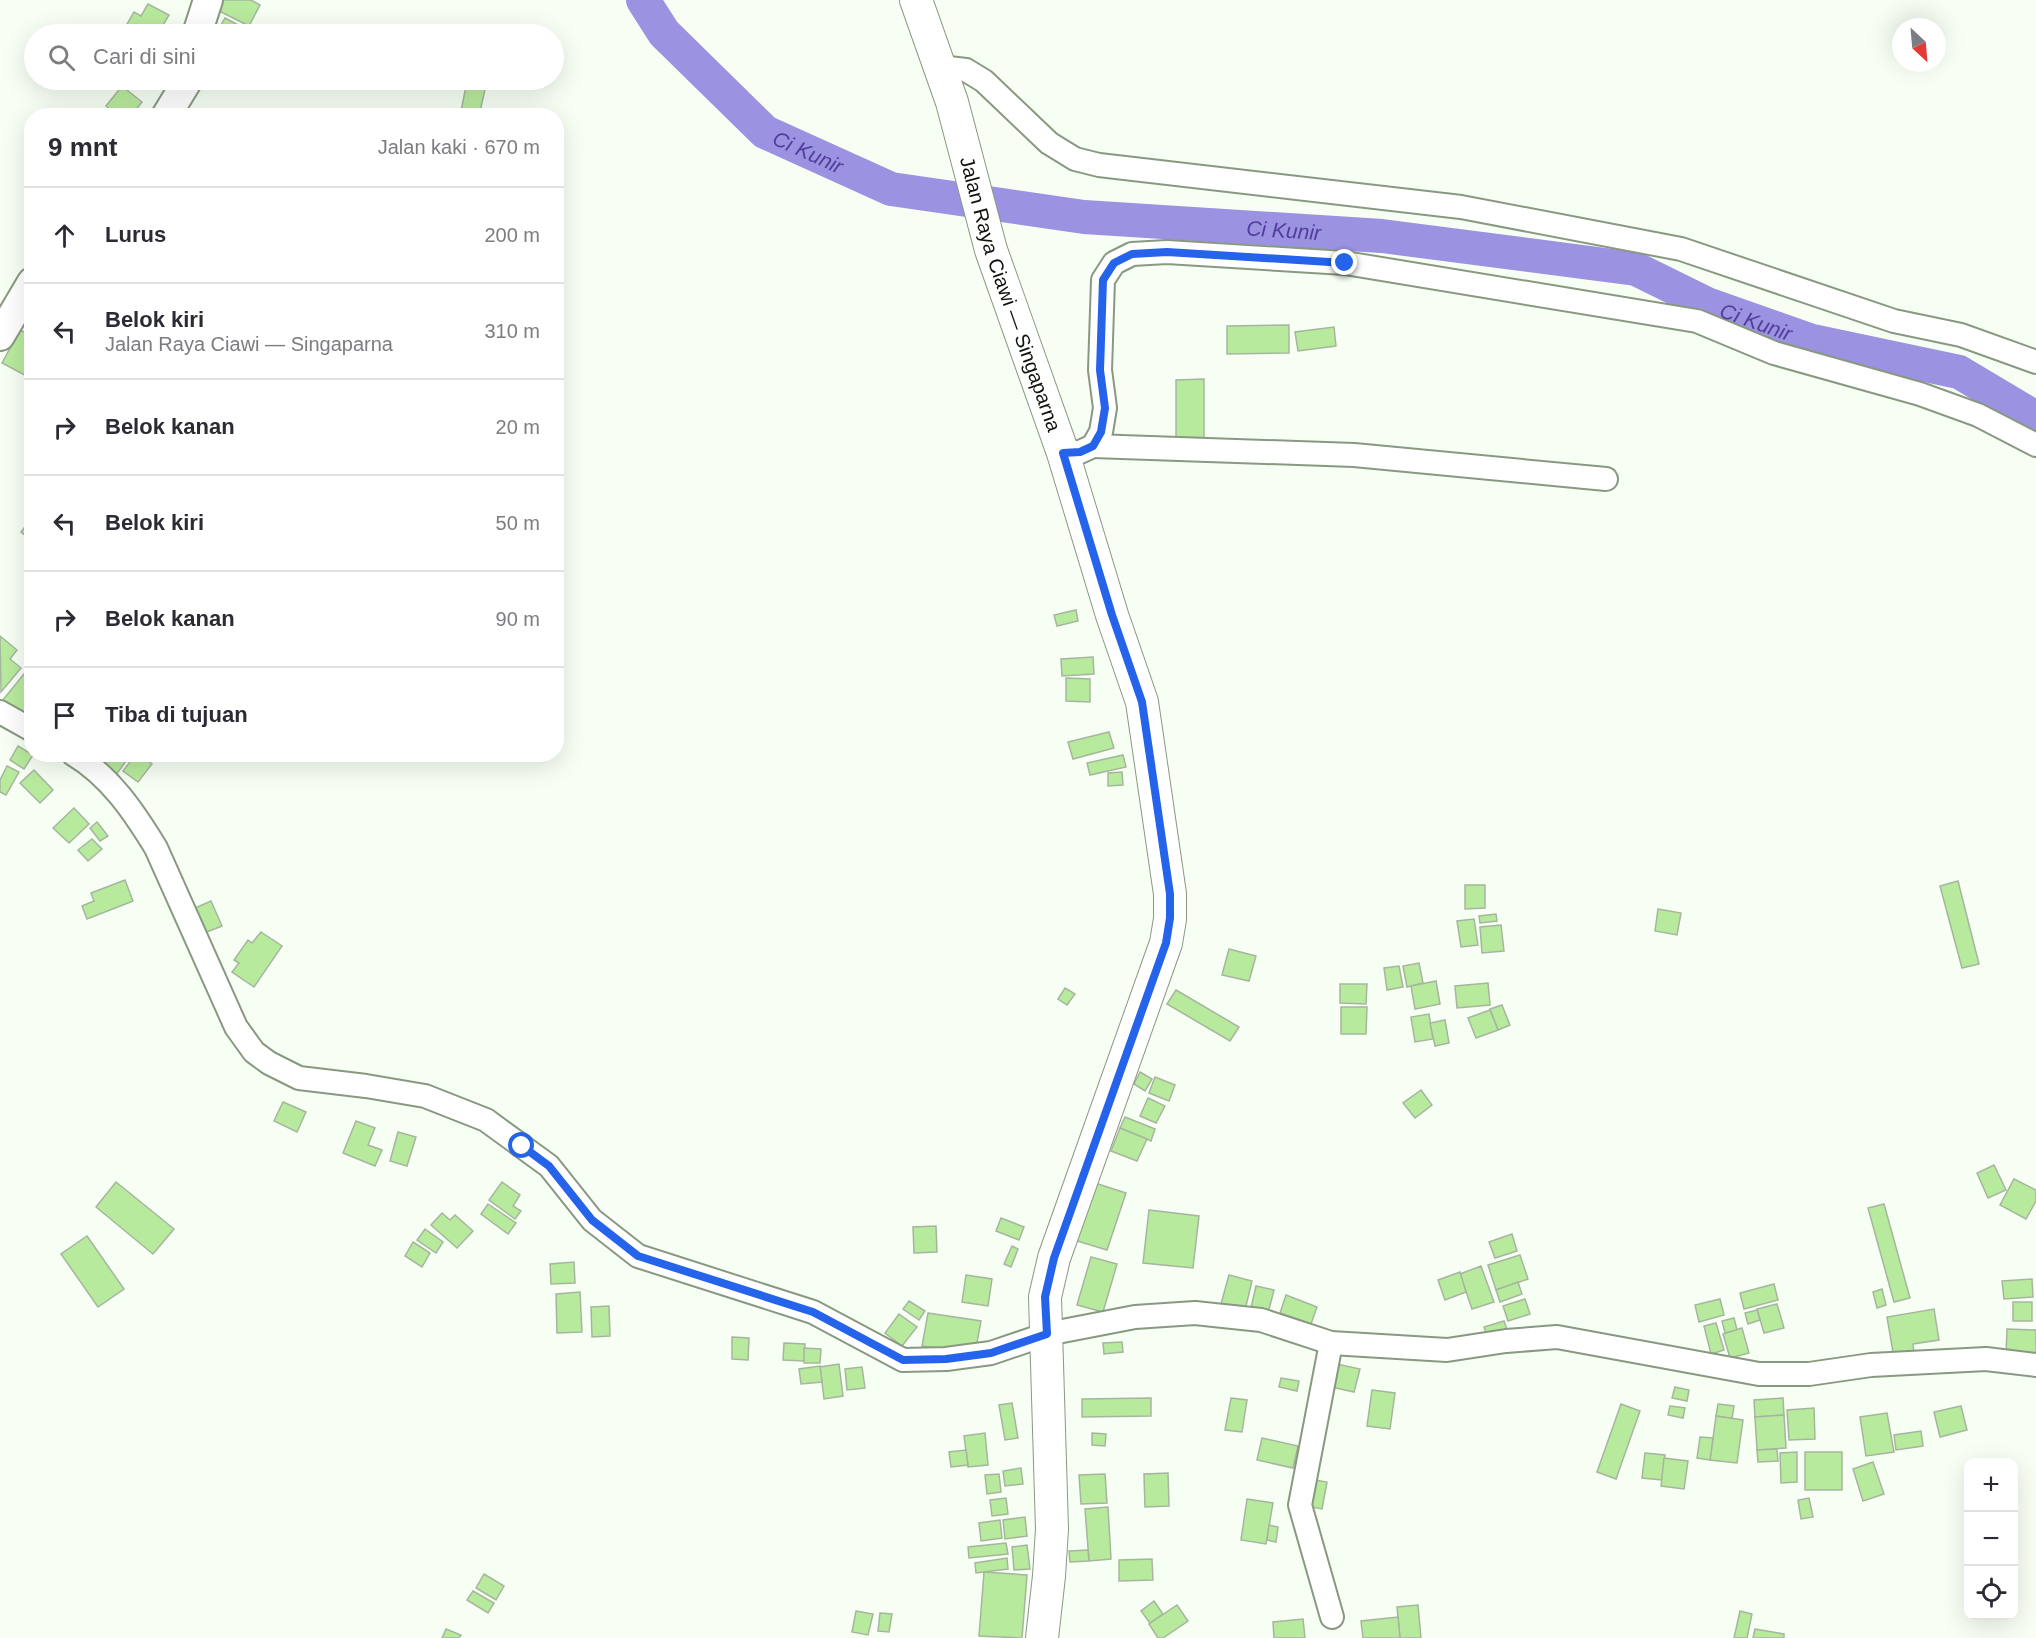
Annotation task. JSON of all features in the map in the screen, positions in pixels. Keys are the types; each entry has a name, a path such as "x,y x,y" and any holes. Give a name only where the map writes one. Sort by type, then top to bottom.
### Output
{"main road":[{"name":"Jalan Raya Ciawi — Singaparna","path":"916,0 952,102 991,250 1063,453 1112,615 1142,702 1170,894 1170,918 1166,943 1054,1258 1045,1297 1052,1529 1042,1638"}],"street":[{"path":"200,24 208,0"},
{"path":"940,67 966,70 984,81 1049,143 1075,159 1099,165 1461,207 1681,249 1884,317 1961,335 2036,363"},
{"path":"171,108 182,90"},
{"path":"1093,446 1101,432 1105,408 1100,370 1103,280 1114,263 1132,254 1167,252 1345,263 1697,321 1774,353 1920,394 1978,415 2036,445"},
{"path":"0,336 24,296"},
{"path":"1063,453 1080,452 1093,446 1354,455 1606,479"},
{"path":"0,712 24,726"},
{"path":"87,762 107,780 140,821 156,848 236,1027 255,1052 269,1063 299,1078 425,1096 486,1120 549,1166 592,1220 638,1256 813,1312 903,1360 946,1359 991,1353 1047,1334 1135,1317 1195,1313 1261,1320 1331,1343 1447,1350 1506,1341 1557,1337 1759,1374 1809,1374 1870,1365 1986,1359 2036,1365"},
{"path":"1331,1343 1300,1505 1332,1617"}],"building":[{"path":"222,0 251,0 260,5 250,24 245,24 217,10"},
{"path":"148,4 169,15 164,24 127,24 134,12 141,16"},
{"path":"225,18 236,24 222,24"},
{"path":"119,90 127,90 142,102 137,108 108,108 106,106"},
{"path":"465,90 485,90 481,108 462,108"},
{"path":"1289,325 1289,353 1227,354 1227,326"},
{"path":"1334,327 1336,346 1298,351 1295,332"},
{"path":"20,330 24,332 24,375 2,363"},
{"path":"1204,379 1204,442 1176,442 1176,380"},
{"path":"1076,610 1078,621 1057,626 1054,615"},
{"path":"0,636 17,650 10,659 21,668 1,692"},
{"path":"1093,657 1094,674 1062,676 1061,659"},
{"path":"24,674 24,716 2,701"},
{"path":"1066,678 1090,679 1090,702 1066,701"},
{"path":"1109,732 1114,748 1073,759 1068,742"},
{"path":"18,746 24,750 24,762 28,762 24,769 10,760"},
{"path":"1123,755 1126,767 1090,775 1087,763"},
{"path":"91,762 125,762 113,779"},
{"path":"130,762 152,764 138,782 123,771"},
{"path":"7,766 19,772 6,795 0,792 0,780"},
{"path":"34,770 53,790 40,803 20,783"},
{"path":"1122,772 1123,785 1108,786 1108,773"},
{"path":"74,808 89,824 69,843 53,828"},
{"path":"97,822 108,836 100,841 90,828"},
{"path":"92,839 102,849 88,861 78,850"},
{"path":"125,880 133,901 87,919 82,906 94,901 91,893"},
{"path":"1958,881 1979,964 1962,968 1940,886"},
{"path":"1465,885 1485,885 1485,908 1465,909"},
{"path":"211,901 222,926 204,933 193,909"},
{"path":"1658,909 1681,913 1677,935 1655,931"},
{"path":"1496,914 1497,921 1480,923 1479,916"},
{"path":"1474,919 1478,945 1461,947 1457,921"},
{"path":"1501,925 1504,951 1482,953 1480,927"},
{"path":"261,932 282,946 254,987 232,972 239,963 234,960 248,940 252,943"},
{"path":"1229,949 1256,956 1249,981 1222,975"},
{"path":"1419,963 1423,983 1407,987 1403,966"},
{"path":"1399,966 1403,987 1387,990 1384,968"},
{"path":"1436,981 1440,1004 1415,1009 1411,986"},
{"path":"1488,983 1490,1005 1457,1008 1455,986"},
{"path":"1340,984 1367,984 1366,1004 1340,1003"},
{"path":"1065,988 1075,994 1067,1005 1058,999"},
{"path":"1176,990 1239,1027 1230,1041 1167,1004"},
{"path":"1502,1005 1510,1025 1498,1030 1490,1009"},
{"path":"1341,1007 1367,1007 1366,1034 1341,1034"},
{"path":"1490,1010 1498,1030 1476,1038 1468,1018"},
{"path":"1429,1014 1433,1039 1415,1042 1411,1017"},
{"path":"1445,1020 1449,1043 1435,1046 1430,1023"},
{"path":"1140,1072 1152,1079 1145,1091 1134,1084"},
{"path":"1155,1077 1175,1085 1169,1101 1149,1093"},
{"path":"1421,1090 1432,1105 1415,1118 1403,1103"},
{"path":"1148,1098 1165,1106 1156,1123 1140,1116"},
{"path":"283,1102 306,1112 297,1132 274,1121"},
{"path":"1125,1117 1155,1129 1151,1141 1120,1128"},
{"path":"356,1121 375,1128 368,1145 382,1150 375,1166 343,1153"},
{"path":"1120,1128 1147,1139 1137,1161 1111,1151"},
{"path":"398,1132 416,1137 407,1166 390,1161"},
{"path":"1994,1165 2006,1190 1988,1198 1977,1173"},
{"path":"2014,1179 2036,1190 2036,1201 2026,1219 2000,1205"},
{"path":"116,1182 174,1229 153,1254 96,1207"},
{"path":"502,1182 520,1195 513,1206 521,1211 515,1219 489,1200"},
{"path":"1092,1182 1126,1193 1107,1250 1074,1240"},
{"path":"488,1204 516,1223 508,1234 481,1214"},
{"path":"1884,1204 1910,1298 1894,1302 1868,1208"},
{"path":"1149,1210 1199,1216 1193,1268 1143,1263"},
{"path":"442,1213 450,1220 455,1215 473,1231 457,1248 431,1225"},
{"path":"1001,1218 1024,1227 1019,1240 996,1231"},
{"path":"936,1226 937,1252 914,1253 913,1227"},
{"path":"425,1229 443,1242 436,1253 417,1240"},
{"path":"1512,1234 1517,1251 1495,1258 1489,1242"},
{"path":"87,1236 124,1289 98,1307 61,1254"},
{"path":"413,1242 430,1253 422,1267 405,1256"},
{"path":"1012,1246 1018,1249 1011,1267 1004,1264"},
{"path":"1520,1255 1528,1279 1496,1290 1488,1265"},
{"path":"1091,1257 1117,1264 1103,1312 1077,1305"},
{"path":"574,1262 575,1283 551,1284 550,1264"},
{"path":"1481,1266 1494,1302 1472,1309 1460,1274"},
{"path":"1460,1272 1466,1292 1445,1300 1438,1280"},
{"path":"966,1275 992,1279 988,1306 962,1302"},
{"path":"1229,1275 1252,1281 1245,1310 1221,1304"},
{"path":"2032,1279 2033,1297 2004,1299 2002,1281"},
{"path":"1518,1282 1522,1294 1500,1302 1496,1290"},
{"path":"1774,1284 1778,1300 1744,1309 1740,1293"},
{"path":"1256,1286 1274,1290 1267,1317 1250,1312"},
{"path":"1882,1289 1886,1305 1877,1308 1873,1292"},
{"path":"580,1292 582,1332 557,1333 556,1294"},
{"path":"1286,1295 1317,1307 1311,1324 1280,1313"},
{"path":"1525,1299 1530,1314 1508,1321 1503,1306"},
{"path":"1720,1299 1724,1315 1699,1322 1695,1305"},
{"path":"909,1301 925,1311 919,1320 903,1309"},
{"path":"2013,1302 2032,1302 2032,1321 2013,1321"},
{"path":"1777,1304 1784,1328 1764,1333 1757,1309"},
{"path":"609,1306 610,1336 592,1337 591,1307"},
{"path":"1934,1309 1939,1340 1913,1344 1914,1354 1894,1358 1887,1317"},
{"path":"1757,1310 1760,1320 1748,1324 1745,1313"},
{"path":"928,1313 981,1321 975,1354 922,1346"},
{"path":"899,1314 917,1327 902,1346 885,1333"},
{"path":"1734,1318 1737,1330 1725,1333 1722,1321"},
{"path":"1504,1321 1508,1332 1488,1339 1484,1327"},
{"path":"1716,1323 1724,1350 1711,1354 1704,1326"},
{"path":"1742,1328 1749,1353 1730,1358 1723,1334"},
{"path":"2007,1329 2036,1330 2036,1357 2006,1356"},
{"path":"732,1337 749,1338 748,1360 732,1359"},
{"path":"1122,1342 1123,1352 1104,1354 1103,1343"},
{"path":"784,1343 805,1344 804,1361 783,1360"},
{"path":"804,1348 821,1349 820,1363 804,1363"},
{"path":"1332,1363 1360,1369 1354,1392 1327,1386"},
{"path":"839,1364 843,1396 824,1399 820,1367"},
{"path":"820,1366 822,1382 801,1384 799,1369"},
{"path":"862,1367 865,1388 847,1390 845,1369"},
{"path":"1281,1378 1299,1381 1297,1391 1279,1387"},
{"path":"1675,1387 1689,1390 1687,1401 1672,1398"},
{"path":"1372,1390 1395,1393 1390,1429 1367,1426"},
{"path":"1151,1398 1151,1416 1082,1417 1082,1399"},
{"path":"1231,1398 1247,1400 1242,1432 1225,1430"},
{"path":"1783,1398 1784,1415 1755,1417 1754,1400"},
{"path":"1012,1403 1018,1438 1005,1440 999,1405"},
{"path":"1621,1404 1640,1411 1616,1479 1597,1472"},
{"path":"1718,1404 1734,1406 1732,1419 1716,1416"},
{"path":"1670,1406 1685,1408 1683,1418 1668,1415"},
{"path":"1961,1406 1967,1430 1940,1437 1934,1412"},
{"path":"1814,1408 1815,1439 1789,1440 1787,1410"},
{"path":"1887,1413 1894,1452 1866,1456 1860,1417"},
{"path":"1784,1415 1786,1448 1757,1450 1755,1417"},
{"path":"1716,1416 1743,1420 1737,1463 1710,1460"},
{"path":"1921,1431 1923,1446 1896,1450 1894,1435"},
{"path":"985,1433 988,1465 968,1467 964,1436"},
{"path":"1092,1433 1106,1434 1105,1446 1092,1445"},
{"path":"1700,1437 1713,1438 1710,1460 1697,1458"},
{"path":"1262,1438 1298,1446 1293,1468 1257,1460"},
{"path":"1777,1449 1778,1461 1758,1462 1757,1450"},
{"path":"966,1450 968,1465 951,1467 949,1452"},
{"path":"1797,1452 1797,1482 1781,1483 1780,1453"},
{"path":"1805,1452 1842,1452 1842,1490 1805,1490"},
{"path":"1645,1453 1665,1455 1662,1480 1642,1478"},
{"path":"1664,1458 1688,1461 1684,1489 1661,1486"},
{"path":"1873,1462 1884,1494 1863,1501 1853,1469"},
{"path":"1021,1468 1023,1484 1005,1486 1003,1471"},
{"path":"1168,1473 1169,1506 1145,1507 1144,1474"},
{"path":"999,1474 1001,1492 987,1494 985,1475"},
{"path":"1105,1474 1107,1503 1081,1504 1079,1475"},
{"path":"1309,1479 1327,1482 1322,1509 1305,1506"},
{"path":"1006,1498 1008,1514 992,1516 990,1500"},
{"path":"1809,1498 1813,1517 1801,1519 1798,1500"},
{"path":"1247,1499 1273,1503 1266,1544 1241,1540"},
{"path":"1108,1507 1111,1559 1089,1561 1085,1509"},
{"path":"1025,1517 1027,1536 1005,1539 1003,1520"},
{"path":"1000,1520 1002,1538 981,1541 979,1523"},
{"path":"1269,1525 1278,1527 1276,1542 1267,1540"},
{"path":"1006,1543 1008,1554 969,1558 968,1547"},
{"path":"1027,1545 1030,1569 1014,1570 1012,1547"},
{"path":"1088,1550 1089,1561 1070,1562 1069,1551"},
{"path":"1007,1558 1008,1569 976,1573 975,1563"},
{"path":"1152,1559 1153,1580 1119,1581 1119,1560"},
{"path":"984,1572 1027,1575 1022,1638 979,1636"},
{"path":"484,1574 504,1586 496,1600 476,1588"},
{"path":"473,1591 494,1603 488,1613 467,1600"},
{"path":"1154,1601 1163,1614 1150,1623 1141,1611"},
{"path":"1177,1605 1188,1621 1163,1638 1158,1638 1149,1624"},
{"path":"1418,1605 1421,1638 1400,1638 1397,1607"},
{"path":"856,1611 873,1614 868,1635 852,1632"},
{"path":"1740,1611 1752,1614 1747,1638 1734,1638"},
{"path":"880,1613 892,1614 889,1632 878,1631"},
{"path":"1398,1617 1400,1638 1363,1638 1361,1621"},
{"path":"1303,1619 1305,1638 1274,1638 1273,1622"},
{"path":"446,1629 461,1635 459,1638 442,1638"},
{"path":"1755,1629 1784,1634 1784,1638 1753,1638"}],"waterway":[{"name":"Ci Kunir","path":"643,0 664,33 765,132 891,189 1084,217 1382,236 1636,269 1707,304 1812,341 1959,372 2036,418"}],"route":[{"path":"522,1146 549,1166 592,1220 638,1256 813,1312 903,1360 946,1359 991,1353 1047,1334 1045,1297 1054,1258 1166,943 1170,918 1170,894 1142,702 1112,615 1063,453 1080,452 1093,446 1101,432 1105,408 1100,370 1103,280 1114,263 1132,254 1167,252 1345,263"}]}
